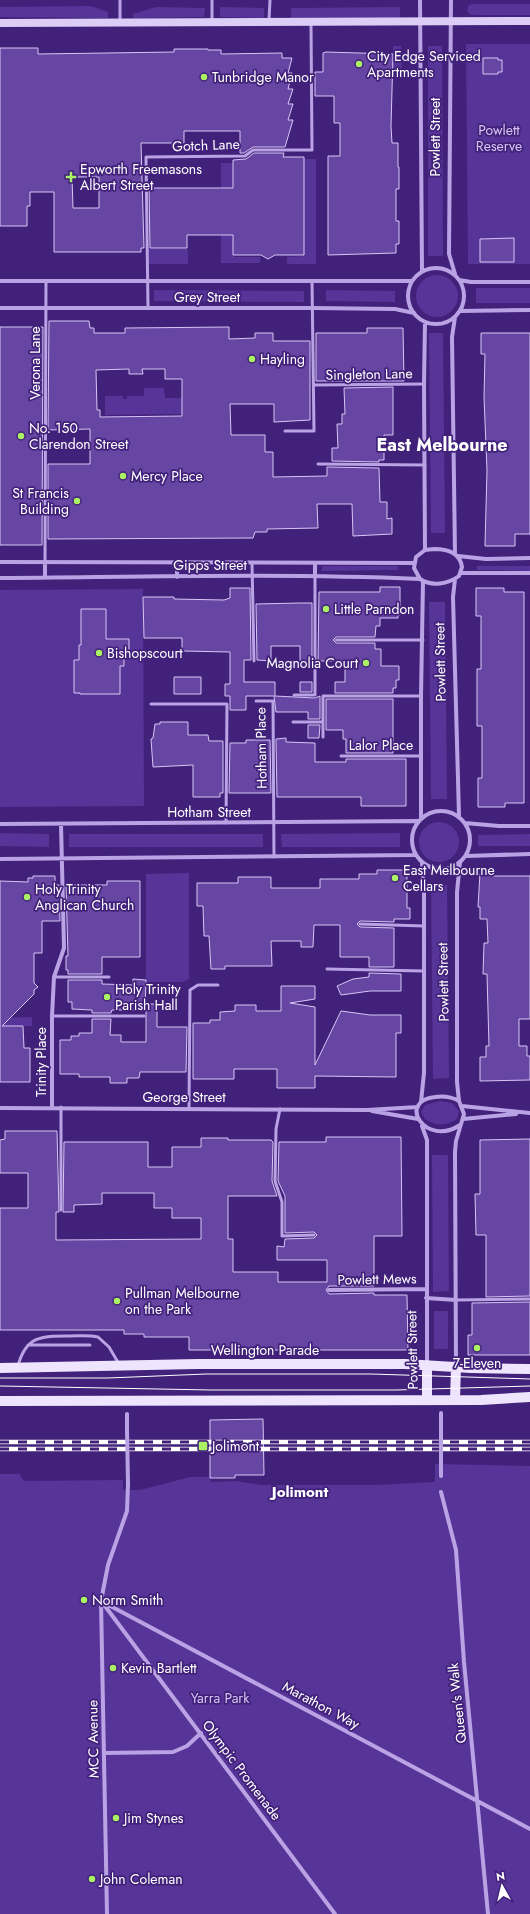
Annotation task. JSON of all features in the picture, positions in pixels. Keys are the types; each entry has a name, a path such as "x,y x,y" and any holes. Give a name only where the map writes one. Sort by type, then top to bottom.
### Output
{"main road":[{"name":"Wellington Parade","path":"0,1368 121,1367 198,1364 427,1365 530,1369"},
{"name":"Powlett Street","path":"427,1365 427,1400"},
{"path":"456,1367 456,1400"},
{"path":"0,1401 495,1400 530,1397"}],"street":[{"name":"Powlett Street","path":"420,0 422,271"},
{"name":"Powlett Street","path":"451,0 448,254 454,274"},
{"path":"0,23 530,21"},
{"path":"430,268 439,268 454,274 459,280 464,295 460,311 455,317 440,323 425,322 414,312 408,297 412,281 422,271 430,268"},
{"path":"459,280 471,282 530,282"},
{"name":"Grey Street","path":"0,281 412,281"},
{"name":"Grey Street","path":"0,308 312,308 395,309 414,312"},
{"path":"460,311 530,310"},
{"path":"455,317 452,337 457,555 462,561 461,573 455,579 438,584 421,580 415,574 414,563 416,557 425,550 442,549 457,555 486,559 530,558"},
{"path":"425,322 425,550"},
{"name":"Gipps Street","path":"0,562 414,563"},
{"path":"45,562 45,577"},
{"path":"177,562 177,576"},
{"path":"314,576 315,563"},
{"path":"461,573 530,573"},
{"name":"Gipps Street","path":"0,578 314,576 395,577 421,580"},
{"name":"Powlett Street","path":"455,579 453,605 459,816"},
{"name":"Powlett Street","path":"421,580 423,640 421,696 422,817"},
{"path":"440,810 459,816 466,823 471,839 466,856 460,862 452,867 442,869 431,868 422,863 415,855 411,838 418,821 422,817 430,812 440,810"},
{"name":"Hotham Street","path":"0,824 418,821"},
{"path":"466,823 499,826 530,826"},
{"name":"Trinity Place","path":"52,1107 52,1016 54,977 64,948 61,824"},
{"path":"466,856 530,854"},
{"path":"0,859 415,855"},
{"name":"Powlett Street","path":"459,1101 457,1082 456,892 460,862"},
{"name":"Powlett Street","path":"421,1102 424,1073 424,926 422,863"},
{"path":"456,1367 455,1152 460,1125 464,1114 459,1101 440,1096 421,1102 418,1107 418,1119 422,1125 430,1129 452,1129 460,1125"},
{"path":"462,1106 530,1113"},
{"name":"George Street","path":"0,1108 61,1107 367,1110 418,1107"},
{"name":"George Street","path":"367,1110 418,1119"},
{"path":"463,1120 524,1112"},
{"name":"Powlett Street","path":"422,1125 427,1140 427,1365"},
{"name":"Powlett Mews","path":"328,1290 426,1289"},
{"name":"Powlett Street","path":"426,1298 456,1300"},
{"path":"441,1413 441,1476"},
{"name":"MCC Avenue","path":"107,1914 101,1600 108,1565 127,1511 127,1414"},
{"name":"Queen's Walk","path":"441,1492 456,1550 464,1662 488,1914"},
{"name":"Marathon Way","path":"101,1600 530,1829"},
{"name":"Olympic Promenade","path":"101,1600 335,1914"},
{"path":"104,1753 173,1752 187,1746 201,1733"}],"lane":[{"path":"120,0 120,23"},
{"path":"212,0 212,22"},
{"path":"269,22 270,0"},
{"name":"Gotch Lane","path":"148,308 146,157 244,156 253,150 312,150 311,22"},
{"name":"Verona Lane","path":"45,562 46,281"},
{"name":"Singleton Lane","path":"285,431 314,430 312,281"},
{"name":"Singleton Lane","path":"314,385 424,384"},
{"path":"45,445 86,445"},
{"path":"318,464 425,465"},
{"path":"252,563 254,661"},
{"path":"294,695 315,695 314,576"},
{"path":"336,640 423,640"},
{"path":"323,737 323,696 421,696"},
{"name":"Hotham Place","path":"256,701 273,701 274,856"},
{"path":"151,704 227,704 226,823"},
{"path":"293,722 323,722"},
{"name":"Lalor Place","path":"341,756 421,756"},
{"path":"360,924 424,926"},
{"path":"327,969 424,971"},
{"path":"54,977 109,977"},
{"path":"189,1108 190,990 198,985 218,985"},
{"name":"Trinity Place","path":"52,1016 144,1016"},
{"path":"61,1107 61,1210"},
{"path":"280,1109 276,1130 275,1181 282,1202 282,1236 314,1235"},
{"path":"456,1300 530,1299"},
{"path":"18,1368 23,1352 34,1340 44,1337 95,1336 106,1343 121,1367"},
{"path":"28,1345 90,1345"}],"green space":[{"path":"530,4 530,15 473,15 469,14 467,10 469,5"},
{"path":"91,6 108,12 108,18 0,17 0,7"},
{"path":"156,7 205,8 204,17 133,18 133,14"},
{"path":"220,7 264,8 264,18 220,17"},
{"path":"400,7 400,18 291,19 291,8"},
{"name":"Powlett Reserve","path":"466,44 530,44 530,264 468,264"},
{"path":"393,46 401,46 402,77 393,77"},
{"path":"428,46 442,46 443,256 428,256"},
{"path":"303,159 316,159 316,264 287,264 287,257 303,256"},
{"path":"221,163 234,163 234,257 260,257 260,263 221,263"},
{"path":"149,249 188,249 188,264 149,264"},
{"path":"437,275 452,281 458,296 452,311 437,317 422,311 416,296 422,281"},
{"path":"476,288 530,288 530,303 476,303"},
{"path":"154,290 304,291 304,302 154,301"},
{"path":"326,290 395,291 395,302 326,301"},
{"path":"429,333 443,333 445,533 431,533"},
{"path":"144,388 164,388 165,398 182,398 182,414 105,415 105,396 123,396 123,399 127,399 127,396 144,396"},
{"path":"322,566 398,566 398,570 322,571"},
{"path":"477,566 530,566 530,571 477,570"},
{"path":"143,589 144,806 0,807 0,590"},
{"path":"429,602 445,602 447,799 431,799"},
{"path":"439,822 447,824 453,828 457,834 459,842 457,850 453,856 447,860 439,862 431,860 425,856 421,850 419,842 421,834 425,828 431,824"},
{"path":"0,833 49,834 49,847 0,846"},
{"path":"400,833 400,847 282,847 281,834"},
{"path":"69,834 263,834 263,847 69,847"},
{"path":"530,834 530,846 478,846 478,835"},
{"path":"189,873 189,979 183,982 146,982 146,874"},
{"path":"431,885 447,885 449,1078 433,1079"},
{"path":"32,1017 32,1026 23,1026 23,1029 0,1029 0,1018"},
{"path":"440,1101 452,1103 459,1111 457,1119 445,1124 437,1124 425,1119 421,1112 425,1105"},
{"path":"432,1155 448,1155 449,1291 433,1292"},
{"path":"434,1311 448,1311 448,1349 434,1349"},
{"name":"Yarra Park","path":"435,1464 530,1466 530,1914 0,1914 0,1474 19,1474 24,1481 123,1480 123,1490 140,1490 190,1477 210,1477 211,1482 236,1481 261,1485 376,1485 435,1482"}],"building":[{"name":"Epworth Freemasons Albert Street","path":"0,48 38,48 38,54 174,52 174,49 208,49 221,50 221,54 282,53 282,58 292,58 288,73 292,73 288,89 293,89 288,104 293,104 288,120 293,120 285,147 253,147 244,153 240,153 240,131 184,131 184,143 141,143 144,248 141,248 141,252 54,252 54,192 30,192 30,206 27,206 27,226 0,226","holes":["72,177 99,177 99,208 73,208"]},
{"path":"323,53 393,54 391,126 392,143 398,143 399,167 399,189 396,189 396,221 399,221 399,244 396,244 396,253 328,255 328,156 340,156 340,123 334,123 334,96 315,96 315,72 323,72"},
{"path":"483,58 498,58 498,60 502,60 502,72 498,72 498,74 483,74"},
{"path":"254,153 284,153 283,157 304,157 304,255 275,255 268,259 261,255 233,255 233,235 187,235 187,248 150,248 149,188 233,188 233,160 246,159"},
{"path":"514,238 514,262 480,262 480,239"},
{"path":"49,321 89,321 90,328 94,328 94,333 125,333 125,328 229,327 229,339 255,338 255,333 273,333 273,341 310,341 310,420 274,422 274,404 230,404 231,435 265,435 265,452 273,452 273,477 327,476 327,467 379,468 380,502 387,502 387,519 392,518 392,534 353,536 352,504 317,504 318,528 267,529 267,532 255,532 253,538 48,539 48,464 90,464 90,429 48,430","holes":["129,369 129,374 143,374 142,369 165,369 165,379 182,379 182,416 100,417 100,410 97,410 96,370"]},
{"name":"No. 150 Clarendon Street","path":"0,327 43,327 42,545 0,545"},
{"path":"367,328 403,328 404,381 316,381 316,333 367,333"},
{"path":"481,333 530,333 530,534 515,534 515,546 485,546 487,470 484,397 485,354 481,354"},
{"path":"393,387 393,435 384,435 384,460 379,460 379,462 332,461 332,448 338,448 337,424 342,424 342,414 345,414 344,388"},
{"path":"380,587 400,587 400,615 398,615 398,618 380,618 380,626 376,626 375,637 336,637 333,640 336,643 375,643 375,649 381,649 381,666 399,666 399,680 396,680 396,688 393,688 393,693 335,693 335,682 345,682 345,661 318,661 319,592 380,592"},
{"path":"230,588 250,588 251,660 244,660 244,682 275,682 275,696 315,698 320,696 320,719 308,719 308,712 276,712 274,696 246,696 246,710 230,710 230,696 225,696 225,684 230,684 230,652 182,651 182,638 144,638 143,597 224,600 230,598"},
{"path":"476,588 504,588 504,592 524,592 524,803 505,803 505,807 478,807 478,778 482,778 482,726 477,726 477,669 481,669 481,616 476,616"},
{"path":"312,603 312,661 300,661 300,646 271,646 271,661 257,660 256,604"},
{"name":"Bishopscourt","path":"81,609 106,609 106,639 129,639 129,652 124,652 124,666 120,666 120,694 74,693 74,660 79,660 79,645 81,645"},
{"path":"174,677 201,677 201,694 174,694"},
{"path":"300,682 312,682 312,692 300,692"},
{"path":"326,699 393,699 393,753 346,753 346,739 343,739 343,730 326,730"},
{"path":"160,722 188,722 188,735 208,735 209,741 223,741 223,793 220,793 220,797 193,797 193,765 153,767 151,739 153,738 155,724 160,724"},
{"path":"308,725 320,725 319,738 308,738"},
{"path":"286,738 286,742 315,743 315,762 346,762 346,759 406,759 406,806 361,806 361,797 277,797 276,739"},
{"path":"246,740 270,740 271,793 229,793 230,743 246,743"},
{"path":"377,870 407,870 407,908 410,908 410,919 394,919 394,922 360,921 357,924 360,927 394,928 394,967 369,967 369,957 340,957 340,925 314,925 313,947 301,947 301,941 271,941 272,966 225,966 225,969 211,969 209,936 204,936 203,906 197,906 197,883 238,883 238,877 271,877 271,888 320,888 320,879 359,879 359,874 377,874"},
{"path":"480,873 493,873 493,876 530,876 530,1019 519,1019 519,1046 527,1046 527,1056 530,1056 530,1080 480,1081 480,1057 486,1057 486,1046 489,1046 487,974 483,974 484,943 488,943 487,919 480,919 480,907 478,907"},
{"path":"33,876 55,876 55,885 59,885 60,921 42,921 42,953 34,953 34,983 38,987 34,990 34,994 2,1026 23,1026 24,1048 30,1048 30,1082 0,1082 0,881 28,882 28,878 33,878"},
{"path":"107,881 140,881 140,957 102,957 102,974 68,974 68,970 66,970 66,956 68,956 66,885 107,885"},
{"path":"369,973 401,974 401,991 370,991 341,995 337,986 353,979 369,977"},
{"name":"Holy Trinity Parish Hall","path":"133,979 146,980 145,1010 112,1010 111,1013 92,1013 92,1010 72,1009 72,1002 68,1002 68,980 102,980 102,984 133,985"},
{"path":"281,986 315,986 315,999 290,1003 315,1007 315,1065 341,1011 370,1015 401,1015 401,1033 396,1033 396,1077 315,1076 315,1088 277,1088 277,1069 234,1069 234,1079 193,1079 193,1023 210,1023 210,1020 220,1020 220,1012 235,1011 235,1005 256,1005 256,1011 281,1011"},
{"path":"146,1004 157,1004 157,1027 187,1027 186,1072 140,1072 139,1078 127,1078 127,1083 110,1083 110,1077 79,1077 79,1074 60,1074 60,1040 71,1040 71,1036 79,1036 79,1033 92,1033 92,1019 111,1019 110,1035 121,1035 121,1042 146,1042"},
{"path":"5,1131 57,1131 59,1212 56,1212 56,1240 201,1239 201,1218 172,1218 172,1208 154,1208 154,1193 102,1193 102,1204 74,1205 74,1212 63,1212 64,1142 148,1142 148,1167 172,1167 172,1147 201,1147 201,1138 228,1138 228,1140 271,1140 273,1142 272,1181 277,1196 228,1196 228,1239 233,1239 233,1272 278,1272 278,1282 327,1282 327,1260 277,1260 277,1246 284,1247 285,1239 314,1238 317,1235 314,1232 285,1233 285,1196 278,1181 279,1142 326,1142 326,1137 401,1137 402,1236 374,1236 374,1286 329,1286 326,1290 329,1294 374,1293 374,1295 407,1295 408,1350 189,1350 189,1337 144,1337 144,1334 124,1334 124,1330 0,1330 0,1208 28,1208 28,1173 0,1173 0,1140 5,1139"},
{"path":"530,1139 530,1296 486,1297 486,1235 476,1235 475,1194 480,1194 480,1140"},
{"path":"530,1302 530,1355 468,1355 468,1335 472,1335 472,1303"},
{"path":"263,1419 264,1475 235,1475 235,1478 210,1478 210,1420"}],"tram line":[{"path":"0,1378 108,1378 206,1374 371,1374 530,1379"},
{"path":"0,1386 211,1390 396,1390 530,1386"}],"railway":[{"path":"0,1442 530,1442"},
{"path":"0,1449 530,1449"}],"place":[{"name":"City Edge Serviced Apartments","path":"359,64"},
{"name":"Tunbridge Manor","path":"204,77"},
{"name":"Epworth Freemasons Albert Street","path":"71,177"},
{"name":"Hayling","path":"252,359"},
{"name":"No. 150 Clarendon Street","path":"21,436"},
{"name":"Mercy Place","path":"123,476"},
{"name":"St Francis Building","path":"77,501"},
{"name":"Little Parndon","path":"326,609"},
{"name":"Bishopscourt","path":"99,653"},
{"name":"Magnolia Court","path":"366,663"},
{"name":"East Melbourne Cellars","path":"395,878"},
{"name":"Holy Trinity Anglican Church","path":"27,897"},
{"name":"Holy Trinity Parish Hall","path":"107,997"},
{"name":"Pullman Melbourne on the Park","path":"117,1301"},
{"name":"7-Eleven","path":"477,1348"},
{"name":"Jolimont","path":"203,1446"},
{"name":"Norm Smith","path":"84,1600"},
{"name":"Kevin Bartlett","path":"113,1668"},
{"name":"Jim Stynes","path":"116,1818"},
{"name":"John Coleman","path":"92,1879"}],"district":[{"name":"East Melbourne","path":"442,445"},
{"name":"Jolimont","path":"300,1492"}]}
